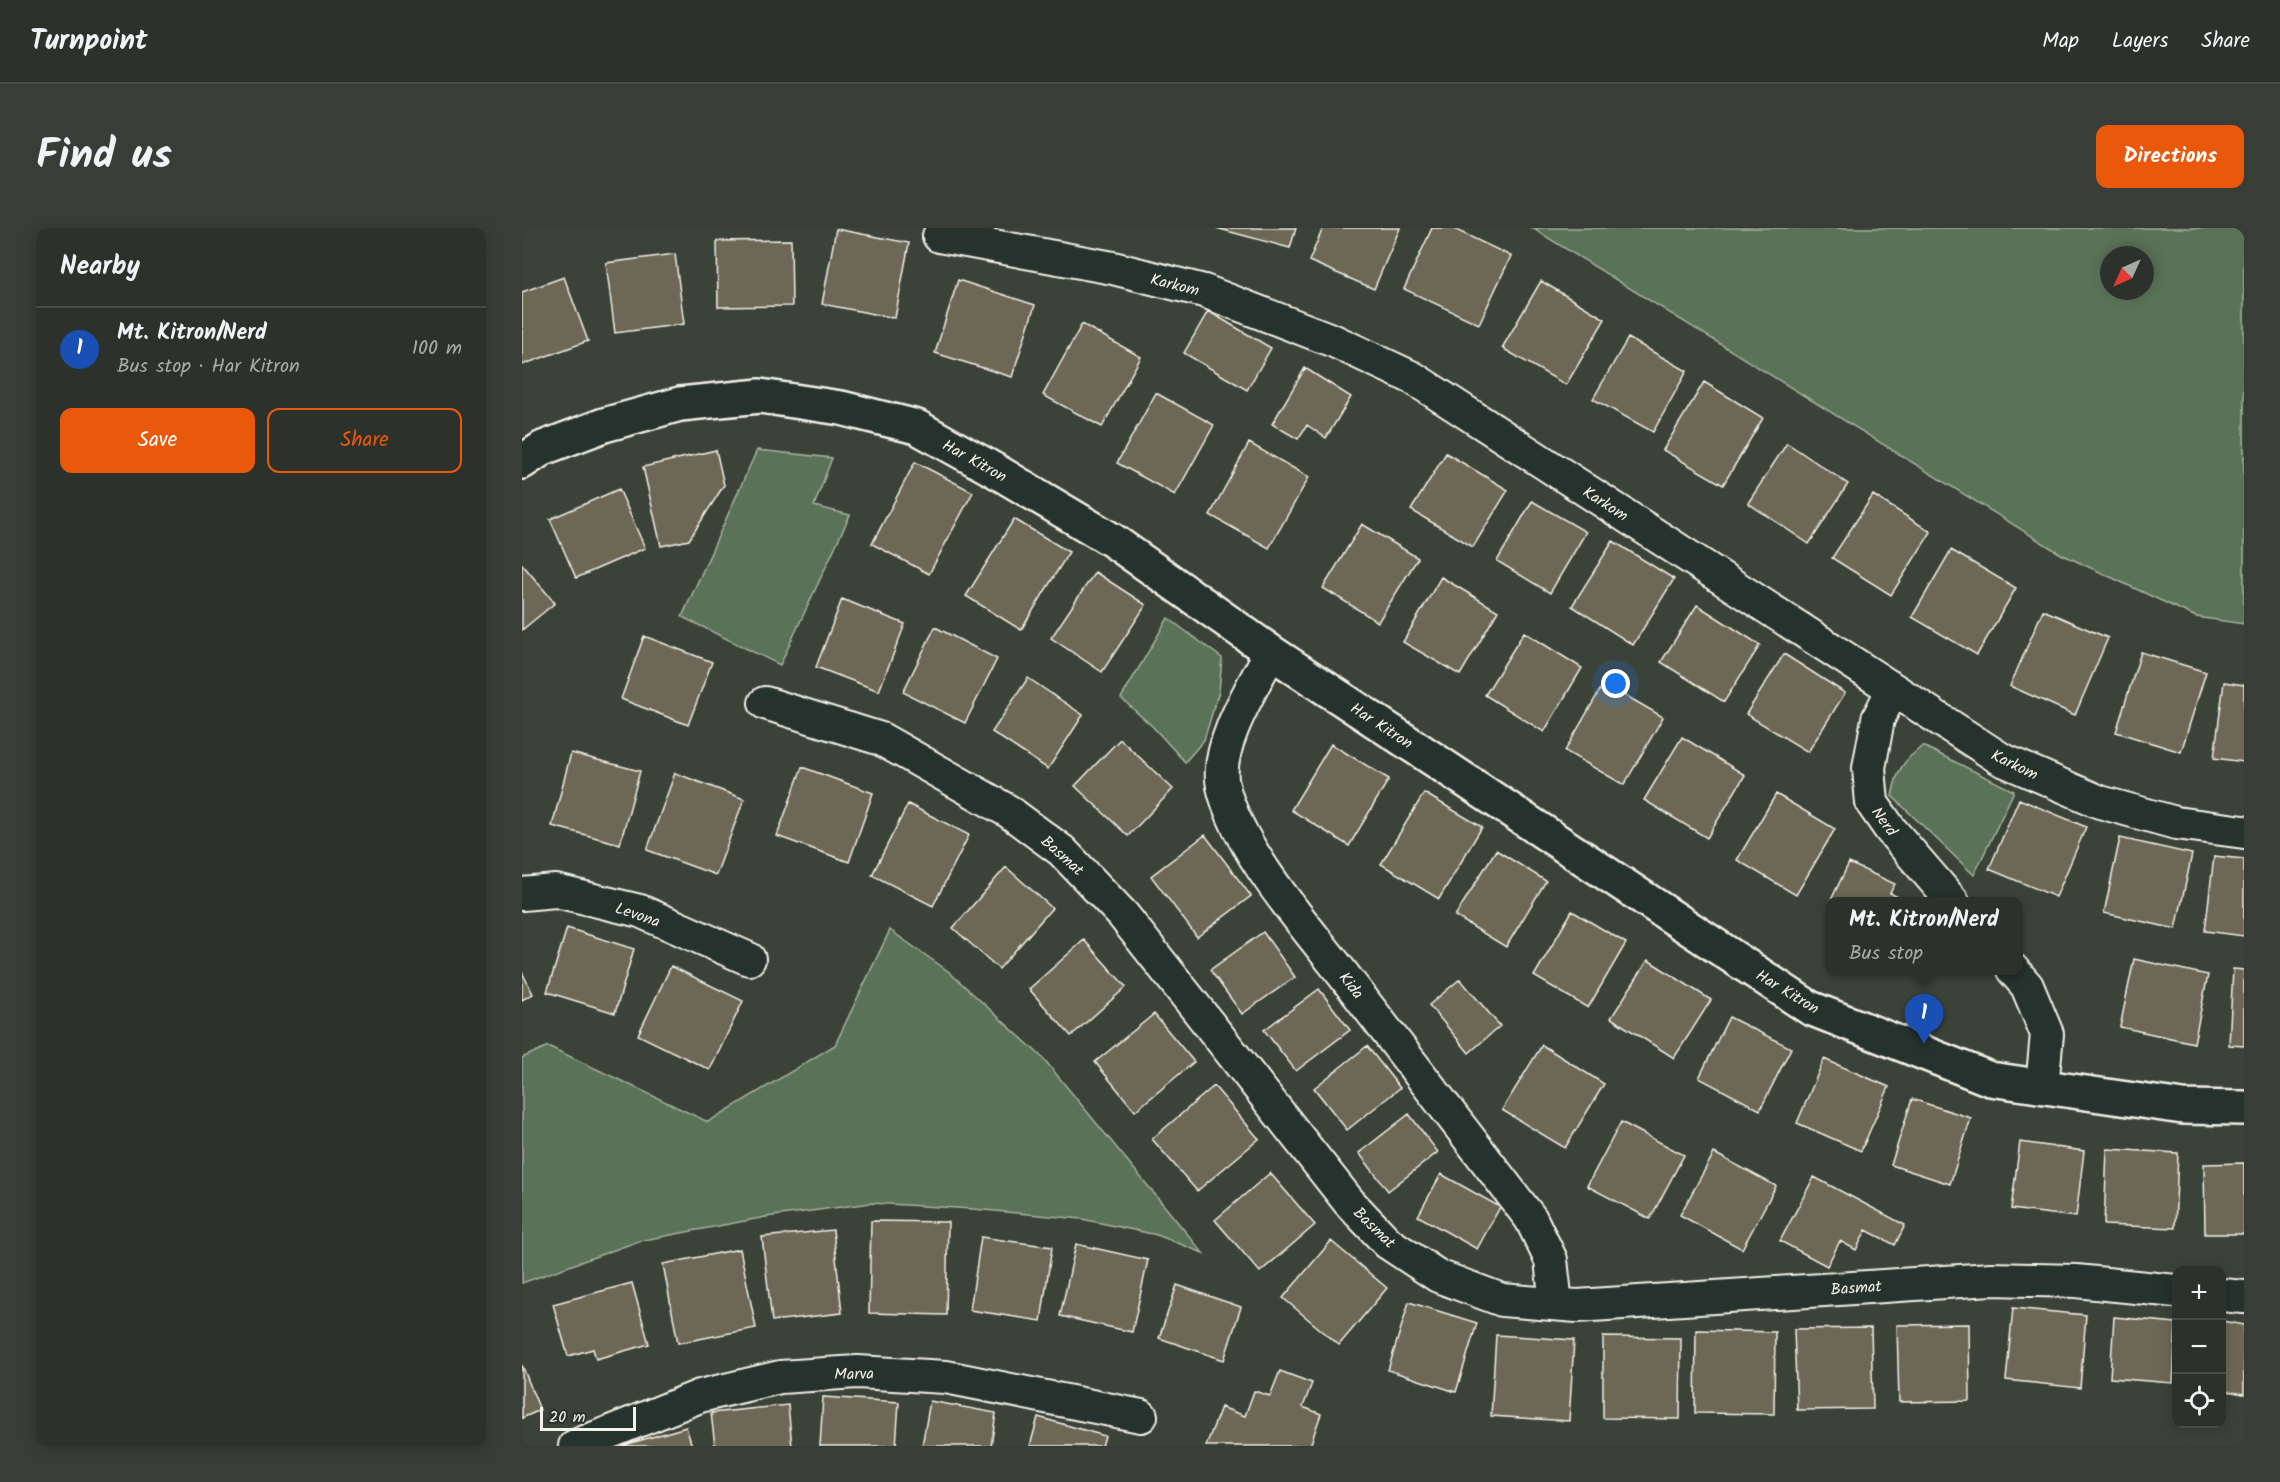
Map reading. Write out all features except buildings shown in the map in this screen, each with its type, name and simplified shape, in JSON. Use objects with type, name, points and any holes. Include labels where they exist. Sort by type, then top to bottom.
[{"type":"street","name":"Karkom","points":[[939,236],[1113,268],[1204,291],[1334,341],[1436,392],[2001,759],[2100,802],[2176,823],[2244,832]]},
{"type":"street","name":"Har Kitron","points":[[522,462],[543,448],[604,425],[680,404],[760,396],[841,408],[917,427],[1112,540],[1271,652],[1810,1008],[1990,1079],[2183,1107],[2244,1108]]},
{"type":"street","name":"Kida","points":[[1271,652],[1223,751],[1222,785],[1242,835],[1282,894],[1531,1219],[1551,1260],[1556,1304]]},
{"type":"street","name":"Nerd","points":[[1893,689],[1878,719],[1870,758],[1872,803],[1890,829],[1949,897]]},
{"type":"street","name":"Basmat","points":[[765,703],[881,739],[1008,811],[1062,851],[1123,915],[1349,1202],[1388,1243],[1438,1276],[1502,1300],[1577,1305],[1991,1279],[2076,1281],[2172,1291]]},
{"type":"street","name":"Levona","points":[[522,894],[556,891],[640,911],[749,959]]},
{"type":"street","points":[[2017,975],[2026,986],[2048,1034],[2042,1087]]},
{"type":"street","points":[[2226,1295],[2244,1297]]},
{"type":"street","name":"Marva","points":[[575,1446],[700,1396],[780,1377],[857,1372],[946,1377],[1141,1416]]},
{"type":"green space","points":[[1532,228],[2244,228],[2244,624],[2196,617],[2061,554]]},
{"type":"green space","points":[[757,450],[832,458],[814,506],[850,515],[780,665],[682,617]]},
{"type":"green space","points":[[1168,618],[1222,658],[1219,691],[1204,740],[1185,762],[1153,727],[1121,698]]},
{"type":"green space","points":[[1923,746],[2014,791],[1974,875],[1892,796],[1902,767]]},
{"type":"green space","points":[[890,930],[948,971],[1043,1058],[1203,1253],[1157,1235],[1082,1219],[871,1203],[766,1217],[639,1241],[522,1283],[522,1058],[548,1046],[708,1122],[835,1045]]},
{"type":"place","name":"Mt. Kitron/Nerd","points":[[1924,1044]]}]
